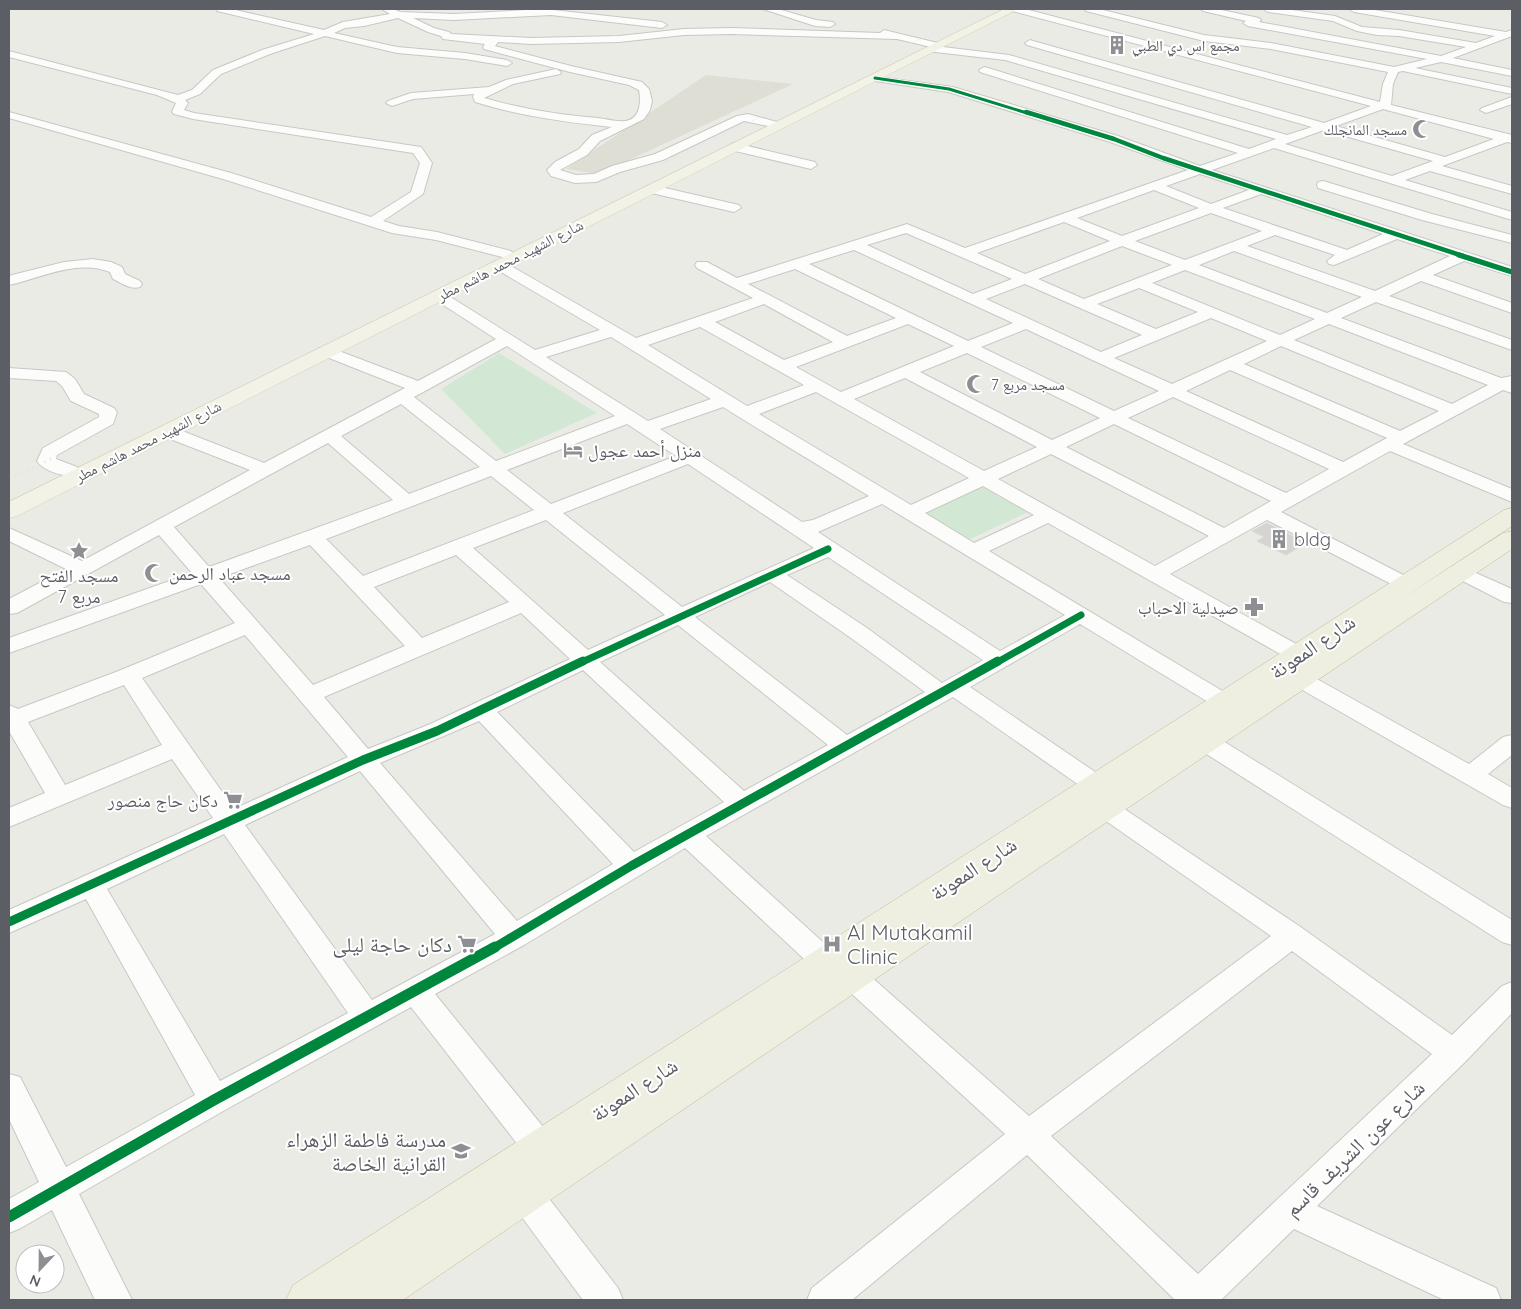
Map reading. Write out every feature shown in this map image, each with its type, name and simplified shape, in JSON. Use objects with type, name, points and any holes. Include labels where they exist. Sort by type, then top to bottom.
[{"type":"highway","name":"شارع المعونة","points":[[1101,797],[1206,742],[1406,584],[1512,515]]},
{"type":"highway","name":"شارع المعونة","points":[[366,1300],[525,1194],[839,970],[1101,797],[1226,703],[1300,667],[1460,572],[1512,538]]},
{"type":"highway","name":"شارع المعونة","points":[[308,1300],[541,1150],[839,970]]},
{"type":"main road","name":"شارع الشهيد محمد هاشم مطر","points":[[9,511],[325,351],[439,296],[502,259],[652,189],[875,78],[1004,9]]},
{"type":"main road","name":"شارع الشهيد محمد هاشم مطر","points":[[9,501],[773,124],[1014,9]]},
{"type":"street","points":[[220,9],[397,50],[465,56],[535,72],[579,71]]},
{"type":"street","points":[[386,9],[431,30],[446,34],[446,37],[493,42],[488,47],[642,86],[646,99],[644,111],[640,116],[629,124],[596,138],[586,150],[554,168],[554,172],[575,179],[596,178],[616,169],[659,157],[741,118],[748,117],[773,124]]},
{"type":"street","points":[[516,9],[718,32]]},
{"type":"street","points":[[531,10],[543,9]]},
{"type":"street","points":[[768,9],[793,14],[815,23],[850,26],[935,46],[1005,57],[1097,82],[1287,139]]},
{"type":"street","points":[[1014,9],[1071,22],[1510,139]]},
{"type":"street","points":[[1089,9],[1204,38],[1271,46],[1512,92]]},
{"type":"street","points":[[1109,13],[1126,9]]},
{"type":"street","points":[[1206,9],[1248,23],[1512,73]]},
{"type":"street","points":[[1268,9],[1289,10],[1335,19],[1369,30],[1476,46]]},
{"type":"street","points":[[1354,9],[1509,34]]},
{"type":"street","points":[[1248,23],[1289,10]]},
{"type":"street","points":[[178,99],[196,92],[217,72],[266,52],[325,33],[343,25],[364,23],[400,15],[454,17],[555,12]]},
{"type":"street","points":[[1071,22],[1030,43],[981,72],[1024,82],[1248,152]]},
{"type":"street","points":[[1172,49],[1226,31]]},
{"type":"street","points":[[469,39],[532,41],[605,39],[718,32],[898,36]]},
{"type":"street","points":[[1377,46],[1399,33]]},
{"type":"street","points":[[1385,105],[1388,84],[1399,70],[1441,59],[1509,34]]},
{"type":"street","points":[[1489,41],[1512,45]]},
{"type":"street","points":[[1030,43],[1446,161]]},
{"type":"street","points":[[1461,51],[1487,56]]},
{"type":"street","points":[[1157,60],[1186,53]]},
{"type":"street","points":[[9,54],[178,99],[182,103],[178,112],[193,116],[417,150],[426,163],[418,192],[414,197],[373,222]]},
{"type":"street","points":[[1294,61],[1316,54]]},
{"type":"street","points":[[1098,62],[1117,58]]},
{"type":"street","points":[[1259,72],[1277,66]]},
{"type":"street","points":[[556,72],[510,82],[480,95],[478,97],[479,100],[567,120],[629,124]]},
{"type":"street","points":[[1024,82],[1062,72]]},
{"type":"street","points":[[1097,82],[1134,72]]},
{"type":"street","points":[[875,78],[949,89],[1114,139],[1200,170],[1512,272]]},
{"type":"street","points":[[1172,83],[1189,78]]},
{"type":"street","points":[[933,98],[963,82]]},
{"type":"street","points":[[1274,91],[1301,83]]},
{"type":"street","points":[[392,103],[411,96],[491,90]]},
{"type":"street","points":[[1006,107],[1058,93]]},
{"type":"street","points":[[1098,105],[1137,94]]},
{"type":"street","points":[[1486,110],[1512,100]]},
{"type":"street","points":[[1135,117],[1174,105]]},
{"type":"street","points":[[966,252],[1385,105]]},
{"type":"street","points":[[1340,110],[1360,115]]},
{"type":"street","points":[[9,115],[227,176],[396,230],[429,234],[502,259],[746,413],[1226,703]]},
{"type":"street","points":[[1393,180],[1510,139]]},
{"type":"street","points":[[1273,144],[1512,216]]},
{"type":"street","points":[[735,147],[811,165]]},
{"type":"street","points":[[1430,167],[1508,186]]},
{"type":"street","points":[[1286,198],[1362,171]]},
{"type":"street","points":[[1155,186],[1212,209],[1347,255]]},
{"type":"street","points":[[1314,188],[1512,239]]},
{"type":"street","points":[[652,189],[734,208]]},
{"type":"street","points":[[973,299],[1122,241],[1261,190]]},
{"type":"street","points":[[1064,217],[1122,241],[1509,383]]},
{"type":"street","points":[[735,283],[907,228],[1156,335]]},
{"type":"street","points":[[1084,304],[1276,230]]},
{"type":"street","points":[[1307,272],[1396,234]]},
{"type":"street","points":[[855,245],[1343,469]]},
{"type":"street","points":[[1233,246],[1512,345]]},
{"type":"street","points":[[911,512],[1463,256]]},
{"type":"street","points":[[9,281],[80,263],[94,262],[108,264],[117,270],[118,276],[135,284]]},
{"type":"street","points":[[797,264],[1286,501]]},
{"type":"street","points":[[702,265],[846,342]]},
{"type":"street","points":[[1421,276],[1512,308]]},
{"type":"street","points":[[1139,283],[1452,410]]},
{"type":"street","points":[[439,296],[646,428],[999,660]]},
{"type":"street","points":[[635,344],[765,299]]},
{"type":"street","points":[[1100,358],[1212,312]]},
{"type":"street","points":[[783,366],[910,318]]},
{"type":"street","points":[[702,321],[1156,574],[1300,667],[1512,799]]},
{"type":"street","points":[[840,398],[1025,324]]},
{"type":"street","points":[[534,356],[613,330]]},
{"type":"street","points":[[9,608],[508,339]]},
{"type":"street","points":[[325,351],[410,391],[496,468],[846,747]]},
{"type":"street","points":[[1230,364],[1512,496]]},
{"type":"street","points":[[907,372],[1224,536]]},
{"type":"street","points":[[9,373],[60,376],[69,383],[77,397],[108,412],[107,420],[54,449],[46,456],[46,461],[70,471]]},
{"type":"street","points":[[1156,574],[1452,410],[1509,383]]},
{"type":"street","points":[[746,413],[817,386]]},
{"type":"street","points":[[646,428],[725,400]]},
{"type":"street","points":[[9,646],[313,537],[628,417]]},
{"type":"street","points":[[166,431],[266,470]]},
{"type":"street","points":[[329,435],[407,502]]},
{"type":"street","points":[[360,584],[690,457]]},
{"type":"street","points":[[798,528],[817,526],[885,496]]},
{"type":"street","points":[[1266,512],[1406,584]]},
{"type":"street","points":[[975,550],[1049,515]]},
{"type":"street","points":[[162,526],[309,695],[514,937]]},
{"type":"street","points":[[9,534],[83,568]]},
{"type":"street","points":[[313,537],[360,584],[419,648]]},
{"type":"street","points":[[459,547],[524,604],[742,804]]},
{"type":"street","points":[[9,922],[363,760],[394,749],[482,710],[584,660],[828,549]]},
{"type":"street","points":[[1460,572],[1512,597]]},
{"type":"street","points":[[772,574],[947,690],[1101,797],[1454,1053]]},
{"type":"street","points":[[309,695],[524,604]]},
{"type":"street","points":[[9,1217],[214,1100],[514,937],[631,866],[1081,615]]},
{"type":"street","points":[[59,796],[11,716],[129,675],[247,626]]},
{"type":"street","points":[[129,675],[228,821],[368,1017]]},
{"type":"street","points":[[482,710],[631,866]]},
{"type":"street","points":[[1206,742],[1512,934]]},
{"type":"street","points":[[1471,775],[1512,743]]},
{"type":"street","points":[[9,818],[177,748]]},
{"type":"street","points":[[688,835],[1028,1135],[1197,1299]]},
{"type":"street","points":[[91,884],[214,1100]]},
{"type":"street","points":[[825,1300],[1028,1135],[1292,936]]},
{"type":"street","points":[[415,991],[541,1150]]},
{"type":"street","name":"شارع عون الشريف قاسم","points":[[1197,1299],[1454,1053],[1507,1006]]},
{"type":"street","points":[[9,1087],[114,1300]]},
{"type":"street","points":[[525,1194],[604,1300]]},
{"type":"street","points":[[1289,1210],[1483,1300]]},
{"type":"shaded area","points":[[706,75],[793,84],[599,174],[566,169]]},
{"type":"green space","points":[[499,353],[597,413],[505,454],[441,389]]},
{"type":"green space","points":[[981,485],[1028,512],[966,541],[920,513]]},
{"type":"building","name":"bldg","points":[[1267,523],[1306,543],[1286,555],[1257,541],[1264,537],[1252,531]]},
{"type":"railway","points":[[471,256],[984,9]]},
{"type":"railway","points":[[98,436],[474,255]]},
{"type":"railway","points":[[9,479],[101,435]]},
{"type":"cycle path","points":[[875,78],[949,89],[1114,139],[1163,158],[1512,272]]},
{"type":"cycle path","points":[[9,922],[363,760],[461,720],[658,626],[828,549]]},
{"type":"cycle path","points":[[9,1217],[214,1100],[514,937],[631,866],[1081,615]]},
{"type":"place","name":"مجمع اس دي الطبي","points":[[1117,45]]},
{"type":"place","name":"مسجد المانجلك","points":[[1422,129]]},
{"type":"place","name":"مسجد مربع 7","points":[[976,384]]},
{"type":"place","name":"منزل أحمد عجول","points":[[573,450]]},
{"type":"place","name":"bldg","points":[[1279,539]]},
{"type":"place","name":"مسجد الفتح مربع 7","points":[[79,551]]},
{"type":"place","name":"مسجد عباد الرحمن","points":[[154,573]]},
{"type":"place","name":"صيدلية الاحباب","points":[[1254,607]]},
{"type":"place","name":"دكان حاج منصور","points":[[233,800]]},
{"type":"place","name":"دكان حاجة ليلى","points":[[467,944]]},
{"type":"place","name":"Al Mutakamil Clinic","points":[[832,944]]},
{"type":"place","name":"مدرسة فاطمة الزهراء القرانية الخاصة","points":[[461,1151]]}]
